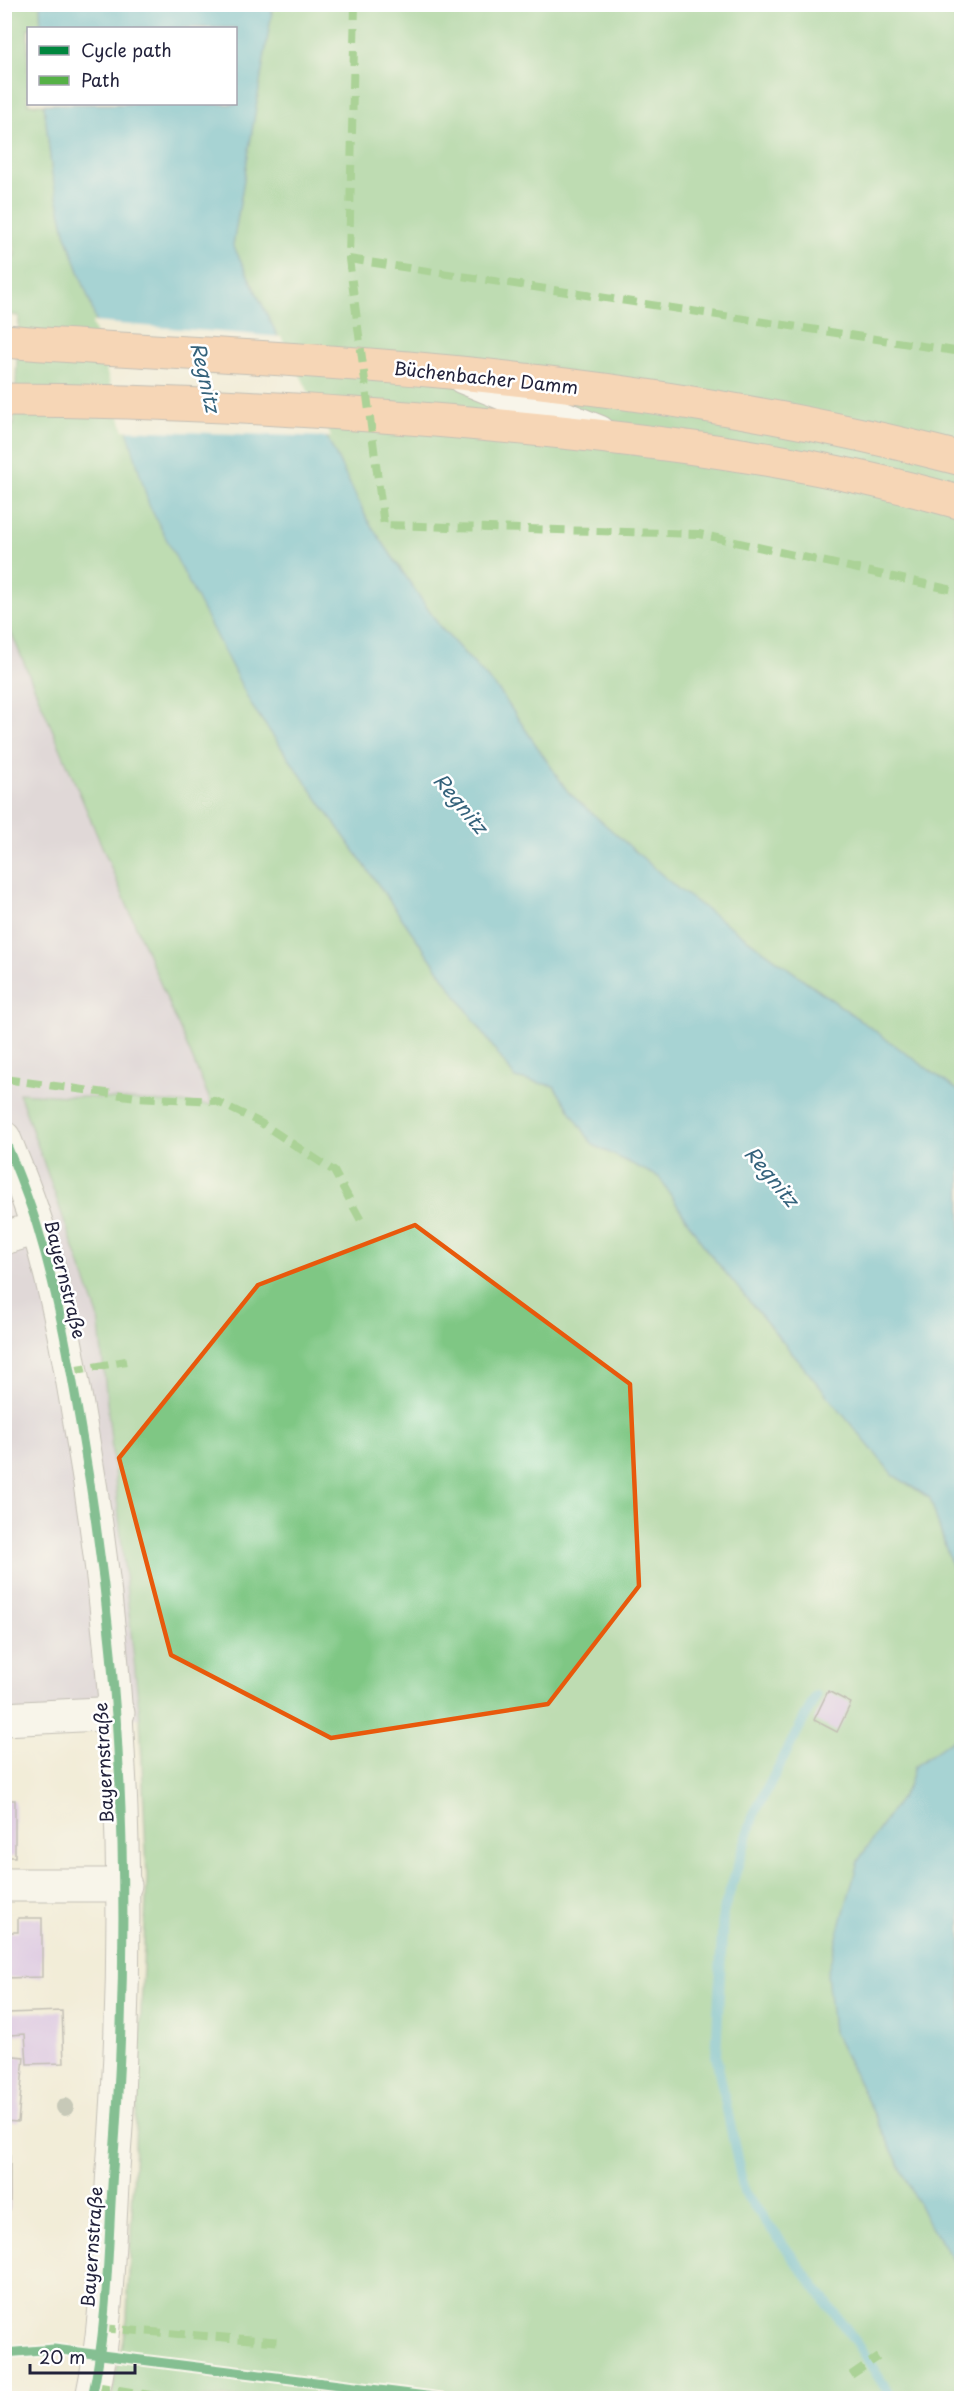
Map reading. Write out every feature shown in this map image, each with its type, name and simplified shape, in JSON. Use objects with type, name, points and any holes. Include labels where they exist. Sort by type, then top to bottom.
[{"type":"main road","name":"Büchenbacher Damm","points":[[11,342],[449,372],[622,391],[749,411],[962,459]]},
{"type":"main road","points":[[9,400],[260,407],[612,437],[762,458],[962,503]]},
{"type":"street","points":[[449,372],[612,437]]},
{"type":"street","name":"Bayernstraße","points":[[4,1138],[38,1228],[71,1371],[90,1479],[111,1633],[118,1713],[125,1885],[118,2114],[100,2344],[92,2398]]},
{"type":"street","points":[[4,1238],[38,1228]]},
{"type":"street","points":[[4,1719],[118,1713]]},
{"type":"street","points":[[4,1885],[125,1885]]},
{"type":"highlighted area","points":[[415,1225],[630,1384],[639,1586],[548,1704],[331,1738],[171,1655],[119,1458],[258,1285]]},
{"type":"shaded area","points":[[10,630],[213,1106],[20,1094],[98,1316],[140,1718],[5,1729],[4,632]]},
{"type":"green space","points":[[5,5],[40,5],[41,27],[27,27],[27,105],[44,105],[52,174],[65,232],[91,305],[252,706],[515,1078],[554,1086],[593,1145],[659,1177],[706,1249],[893,1475],[930,1498],[961,1596],[961,1734],[914,1767],[908,1787],[858,1861],[833,2031],[926,2219],[961,2272],[961,2398],[111,2398],[127,2319],[147,1877],[140,1718],[98,1316],[19,1093],[212,1105],[10,630],[5,632],[4,425],[14,425],[19,316],[4,314],[5,257],[15,256],[4,166]]},
{"type":"green space","points":[[273,5],[961,5],[961,1093],[678,889],[568,792],[500,692],[440,627],[368,521],[233,245]]},
{"type":"water","name":"Regnitz","points":[[40,5],[273,5],[233,245],[368,521],[440,627],[500,692],[568,792],[678,889],[961,1093],[961,1596],[930,1498],[893,1475],[706,1249],[659,1177],[593,1145],[554,1086],[515,1078],[252,706],[149,505],[91,305],[65,232],[52,174],[44,105],[237,105],[237,27],[41,27]]},
{"type":"water","points":[[961,1734],[961,2272],[926,2219],[833,2031],[827,1974],[858,1861],[908,1787],[914,1767]]},
{"type":"pier","points":[[92,322],[281,337],[331,437],[124,430]]},
{"type":"building","points":[[828,1691],[851,1703],[837,1732],[814,1720]]},
{"type":"building","points":[[4,1800],[15,1800],[15,1857],[4,1857]]},
{"type":"building","points":[[18,1918],[42,1918],[42,1977],[4,1978],[4,1932],[18,1932]]},
{"type":"building","points":[[62,2011],[64,2063],[27,2064],[25,2034],[9,2035],[8,2013]]},
{"type":"building","points":[[4,2055],[24,2057],[18,2122],[4,2121]]},
{"type":"building","points":[[4,2155],[10,2155],[10,2210],[4,2210]]},
{"type":"building","points":[[4,2270],[10,2321],[4,2322]]},
{"type":"waterway","points":[[816,1696],[754,1814],[723,1913],[716,2056],[744,2192],[856,2342],[892,2398]]},
{"type":"marked path","points":[[355,4],[349,259],[384,525],[699,534],[962,592]]},
{"type":"marked path","points":[[349,259],[962,352]]},
{"type":"marked path","points":[[4,1079],[136,1097],[216,1101],[261,1123],[334,1171],[364,1226]]},
{"type":"marked path","points":[[71,1371],[126,1361]]},
{"type":"marked path","points":[[101,2328],[284,2342]]},
{"type":"marked path","points":[[851,2375],[878,2357]]},
{"type":"marked path","points":[[95,2386],[169,2398]]},
{"type":"cycle path","points":[[4,1138],[38,1229],[64,1334],[97,1532],[116,1713],[123,1895],[119,2078],[107,2284],[92,2398]]},
{"type":"cycle path","points":[[4,2353],[54,2349],[442,2398]]}]
